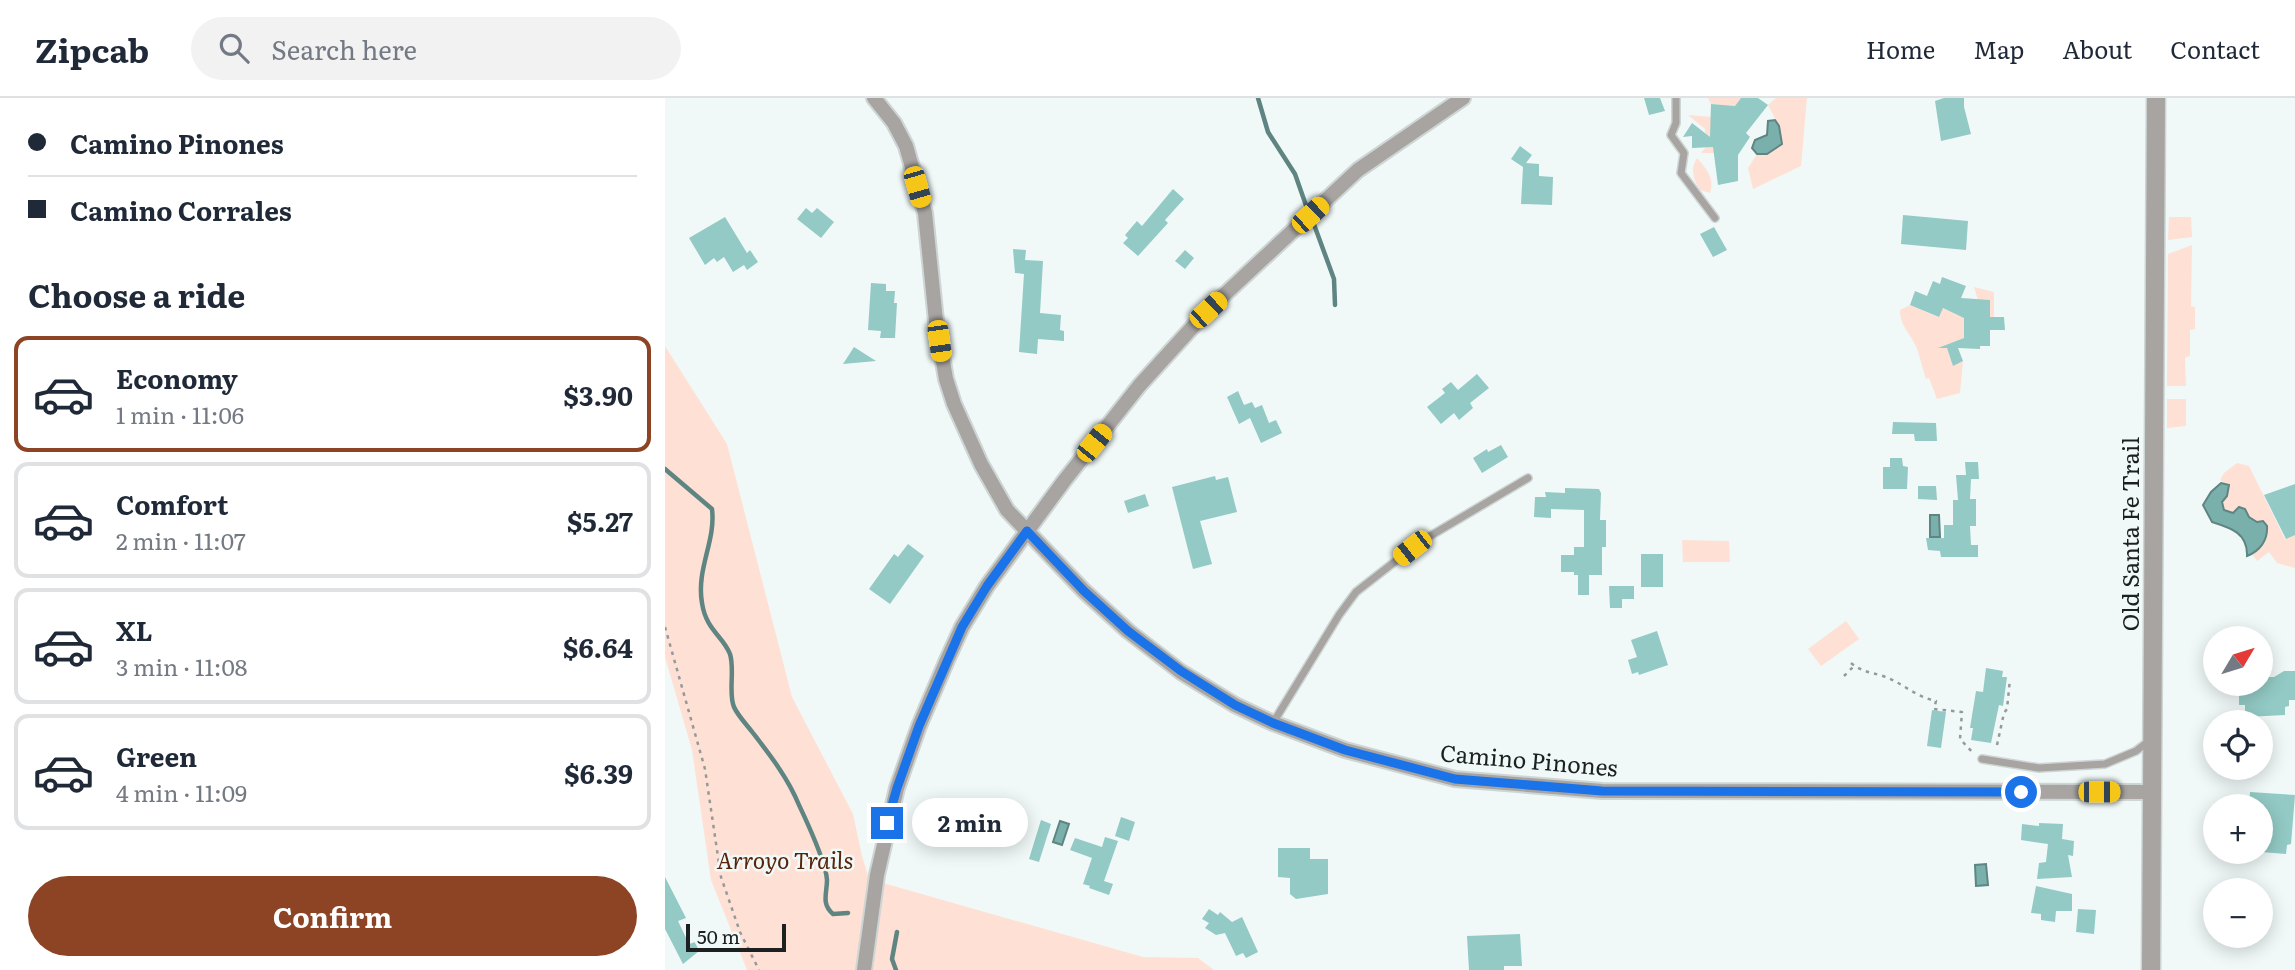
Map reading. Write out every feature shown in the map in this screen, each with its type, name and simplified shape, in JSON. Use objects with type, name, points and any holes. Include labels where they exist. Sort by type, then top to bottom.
[{"type":"street","name":"Camino Pinones","points":[[874,98],[894,123],[906,146],[925,213],[941,360],[954,404],[981,464],[1007,510],[1084,591],[1128,631],[1181,671],[1235,705],[1273,723],[1345,750],[1455,779],[1602,791],[2151,792]]},
{"type":"street","points":[[864,970],[877,875],[897,788],[919,726],[962,627],[987,586],[1139,386],[1208,310],[1358,170],[1463,98]]},
{"type":"street","name":"Old Santa Fe Trail","points":[[2151,970],[2156,98]]},
{"type":"lane","points":[[1675,98],[1676,123],[1671,135],[1684,153],[1681,173],[1715,218]]},
{"type":"lane","points":[[1273,723],[1356,592],[1420,542],[1528,478]]},
{"type":"lane","points":[[1982,759],[2039,768],[2105,764],[2136,751],[2153,739]]},
{"type":"path","points":[[665,627],[705,769],[721,877],[740,932],[759,970]]},
{"type":"path","points":[[1843,676],[1853,665],[1869,675],[1885,677],[1903,688],[1936,701],[1934,709],[1962,712],[1961,739],[1975,754]]},
{"type":"path","points":[[1997,745],[2002,712],[2007,709],[2010,679]]},
{"type":"green space","points":[[1708,98],[1741,98],[1735,106],[1711,104]]},
{"type":"green space","points":[[1776,98],[1807,98],[1801,166],[1753,189],[1748,168],[1757,154],[1767,154],[1779,126],[1768,105]]},
{"type":"green space","points":[[1688,115],[1725,118],[1720,153],[1701,153],[1706,147],[1705,129]]},
{"type":"green space","points":[[1697,158],[1710,178],[1710,193],[1700,190],[1693,174]]},
{"type":"green space","points":[[2169,217],[2191,217],[2192,237],[2168,240]]},
{"type":"green space","points":[[2192,245],[2191,306],[2195,307],[2195,329],[2190,330],[2190,356],[2185,358],[2186,386],[2167,386],[2168,254]]},
{"type":"green space","points":[[1974,287],[1994,292],[1994,317],[1990,317],[1978,300]]},
{"type":"green space","points":[[1910,305],[1938,317],[1943,308],[1960,316],[1964,308],[1964,338],[1946,345],[1953,365],[1963,361],[1960,393],[1937,399],[1929,378],[1926,379],[1916,346],[1902,321],[1900,310]]},
{"type":"green space","name":"Arroyo Trails","points":[[665,346],[727,444],[792,697],[853,814],[869,879],[1143,957],[1198,958],[1214,970],[747,970],[711,880],[692,750],[665,657]]},
{"type":"green space","points":[[2167,399],[2186,399],[2186,426],[2167,428]]},
{"type":"green space","points":[[2237,463],[2249,466],[2285,539],[2295,535],[2295,568],[2277,563],[2269,552],[2257,561],[2252,554],[2260,548],[2257,522],[2224,510],[2222,502],[2229,486],[2220,480],[2224,473]]},
{"type":"green space","points":[[1682,540],[1729,541],[1730,562],[1683,562]]},
{"type":"green space","points":[[1846,621],[1859,639],[1821,666],[1808,649]]},
{"type":"water","points":[[1775,120],[1779,126],[1782,144],[1767,154],[1757,154],[1752,148],[1755,140],[1767,135],[1768,121]]},
{"type":"water","points":[[2221,483],[2229,485],[2227,496],[2222,502],[2224,510],[2233,513],[2239,507],[2245,509],[2249,517],[2257,522],[2263,521],[2267,526],[2262,544],[2247,556],[2247,548],[2241,537],[2232,529],[2212,522],[2203,505]]},
{"type":"water","points":[[1930,515],[1939,515],[1940,537],[1930,537]]},
{"type":"water","points":[[1060,821],[1069,824],[1062,845],[1053,842]]},
{"type":"water","points":[[1986,864],[1988,885],[1976,886],[1975,865]]},
{"type":"building","points":[[1644,98],[1660,98],[1665,111],[1649,115]]},
{"type":"building","points":[[1741,98],[1758,98],[1768,105],[1746,133],[1750,137],[1738,155],[1738,181],[1718,185],[1713,147],[1692,148],[1692,136],[1683,137],[1692,123],[1710,137],[1711,104],[1735,106]]},
{"type":"building","points":[[1964,98],[1971,134],[1941,141],[1935,101]]},
{"type":"building","points":[[1520,146],[1532,155],[1526,163],[1539,164],[1539,176],[1553,177],[1552,205],[1521,204],[1523,167],[1511,159]]},
{"type":"building","points":[[1173,189],[1184,199],[1165,220],[1168,223],[1138,256],[1123,243],[1128,238],[1125,235],[1137,221],[1142,226]]},
{"type":"building","points":[[806,208],[812,213],[817,208],[834,222],[821,238],[797,219]]},
{"type":"building","points":[[1903,215],[1968,221],[1966,250],[1901,244]]},
{"type":"building","points":[[725,217],[747,253],[750,250],[758,262],[747,270],[744,265],[733,272],[724,257],[717,262],[714,258],[705,265],[689,238]]},
{"type":"building","points":[[1714,227],[1727,250],[1713,257],[1700,234]]},
{"type":"building","points":[[1013,249],[1026,250],[1025,260],[1043,261],[1040,313],[1061,315],[1060,330],[1064,331],[1064,341],[1038,339],[1037,354],[1019,352],[1024,274],[1015,273]]},
{"type":"building","points":[[1185,250],[1194,258],[1185,269],[1175,261]]},
{"type":"building","points":[[1942,277],[1966,286],[1961,298],[1990,300],[1990,317],[2004,317],[2005,330],[1990,330],[1990,346],[1980,346],[1980,349],[1958,348],[1963,361],[1953,366],[1947,348],[1938,348],[1964,338],[1964,318],[1943,308],[1939,317],[1910,305],[1915,291],[1927,296],[1933,281],[1940,284]]},
{"type":"building","points":[[871,283],[886,284],[886,291],[895,291],[895,338],[880,338],[881,331],[868,330]]},
{"type":"building","points":[[854,347],[876,361],[843,364]]},
{"type":"building","points":[[1477,374],[1489,388],[1470,403],[1473,408],[1459,420],[1454,413],[1441,424],[1427,407],[1445,393],[1442,389],[1451,382],[1458,390]]},
{"type":"building","points":[[1238,391],[1244,405],[1252,402],[1255,408],[1262,405],[1269,423],[1276,420],[1282,433],[1261,443],[1250,418],[1239,424],[1227,397]]},
{"type":"building","points":[[1893,422],[1936,423],[1937,441],[1915,441],[1914,434],[1892,434]]},
{"type":"building","points":[[1501,445],[1508,457],[1482,473],[1473,458],[1487,449],[1488,452]]},
{"type":"building","points":[[1890,458],[1902,458],[1903,466],[1908,467],[1907,489],[1883,489],[1883,467],[1890,467]]},
{"type":"building","points":[[1965,462],[1978,462],[1979,479],[1971,479],[1970,499],[1976,499],[1976,526],[1970,526],[1971,545],[1978,545],[1978,557],[1941,557],[1940,551],[1928,550],[1926,538],[1944,538],[1944,525],[1953,525],[1953,500],[1958,500],[1956,475],[1966,475]]},
{"type":"building","points":[[1215,476],[1216,480],[1228,477],[1237,512],[1200,521],[1212,564],[1193,569],[1172,487]]},
{"type":"building","points":[[2295,484],[2295,535],[2286,539],[2264,495]]},
{"type":"building","points":[[1918,486],[1936,486],[1937,500],[1918,499]]},
{"type":"building","points":[[1565,488],[1599,489],[1601,493],[1600,520],[1606,520],[1606,547],[1602,547],[1602,575],[1589,575],[1589,595],[1578,595],[1578,575],[1574,575],[1574,572],[1561,572],[1561,555],[1574,555],[1574,547],[1584,547],[1584,510],[1551,509],[1551,518],[1534,517],[1535,497],[1546,497],[1545,492],[1565,493]]},
{"type":"building","points":[[1145,494],[1149,506],[1128,513],[1124,501]]},
{"type":"building","points":[[908,544],[924,556],[890,604],[869,589],[894,554],[898,557]]},
{"type":"building","points":[[1641,554],[1663,554],[1663,587],[1641,587]]},
{"type":"building","points":[[1609,586],[1634,586],[1634,599],[1622,599],[1622,608],[1610,608]]},
{"type":"building","points":[[1657,631],[1668,665],[1639,675],[1638,672],[1632,674],[1628,660],[1637,657],[1631,640]]},
{"type":"building","points":[[1986,668],[2003,671],[2002,677],[2007,677],[2003,706],[1999,705],[1991,743],[1971,740],[1973,728],[1970,728],[1976,691],[1983,692]]},
{"type":"building","points":[[2284,671],[2295,671],[2295,700],[2289,700],[2285,715],[2273,716],[2273,710],[2245,710],[2245,705],[2239,705],[2239,696],[2273,696],[2274,677]]},
{"type":"building","points":[[1932,710],[1946,712],[1941,748],[1927,746]]},
{"type":"building","points":[[2250,792],[2295,795],[2291,844],[2287,845],[2286,854],[2273,853],[2273,794]]},
{"type":"building","points":[[1121,817],[1135,822],[1129,841],[1115,836]]},
{"type":"building","points":[[1041,820],[1051,824],[1039,862],[1029,859]]},
{"type":"building","points":[[2039,823],[2063,824],[2062,839],[2074,841],[2073,856],[2068,855],[2072,877],[2037,879],[2039,863],[2046,862],[2048,844],[2021,840],[2022,824],[2039,826]]},
{"type":"building","points":[[1105,837],[1118,841],[1104,881],[1113,884],[1109,895],[1083,884],[1092,858],[1070,850],[1075,838],[1102,847]]},
{"type":"building","points":[[1278,848],[1310,848],[1310,859],[1328,859],[1328,894],[1296,899],[1290,894],[1290,878],[1278,877]]},
{"type":"building","points":[[665,877],[686,918],[678,921],[689,944],[695,942],[699,951],[683,964],[665,929]]},
{"type":"building","points":[[2036,886],[2072,894],[2072,911],[2056,911],[2055,922],[2041,920],[2041,914],[2031,913]]},
{"type":"building","points":[[1209,909],[1218,915],[1220,912],[1232,922],[1242,917],[1258,952],[1246,958],[1243,953],[1236,956],[1225,933],[1216,935],[1205,928],[1209,923],[1202,919]]},
{"type":"building","points":[[2078,909],[2096,910],[2094,934],[2076,932]]},
{"type":"building","points":[[1520,934],[1522,966],[1504,966],[1504,970],[1469,970],[1467,936]]},
{"type":"waterway","points":[[1258,98],[1268,132],[1295,174],[1308,211]]},
{"type":"waterway","points":[[1312,219],[1334,279],[1335,305]]},
{"type":"waterway","points":[[665,469],[712,509],[711,532],[702,578],[702,603],[707,620],[730,654],[734,707],[795,795],[823,863],[827,880],[825,898],[829,910],[833,914],[848,913]]},
{"type":"waterway","points":[[896,970],[892,959],[897,932]]},
{"type":"route","points":[[887,823],[919,726],[962,627],[987,586],[1027,531],[1084,591],[1128,631],[1181,671],[1235,705],[1273,723],[1345,750],[1455,779],[1602,791],[2021,792]]}]
